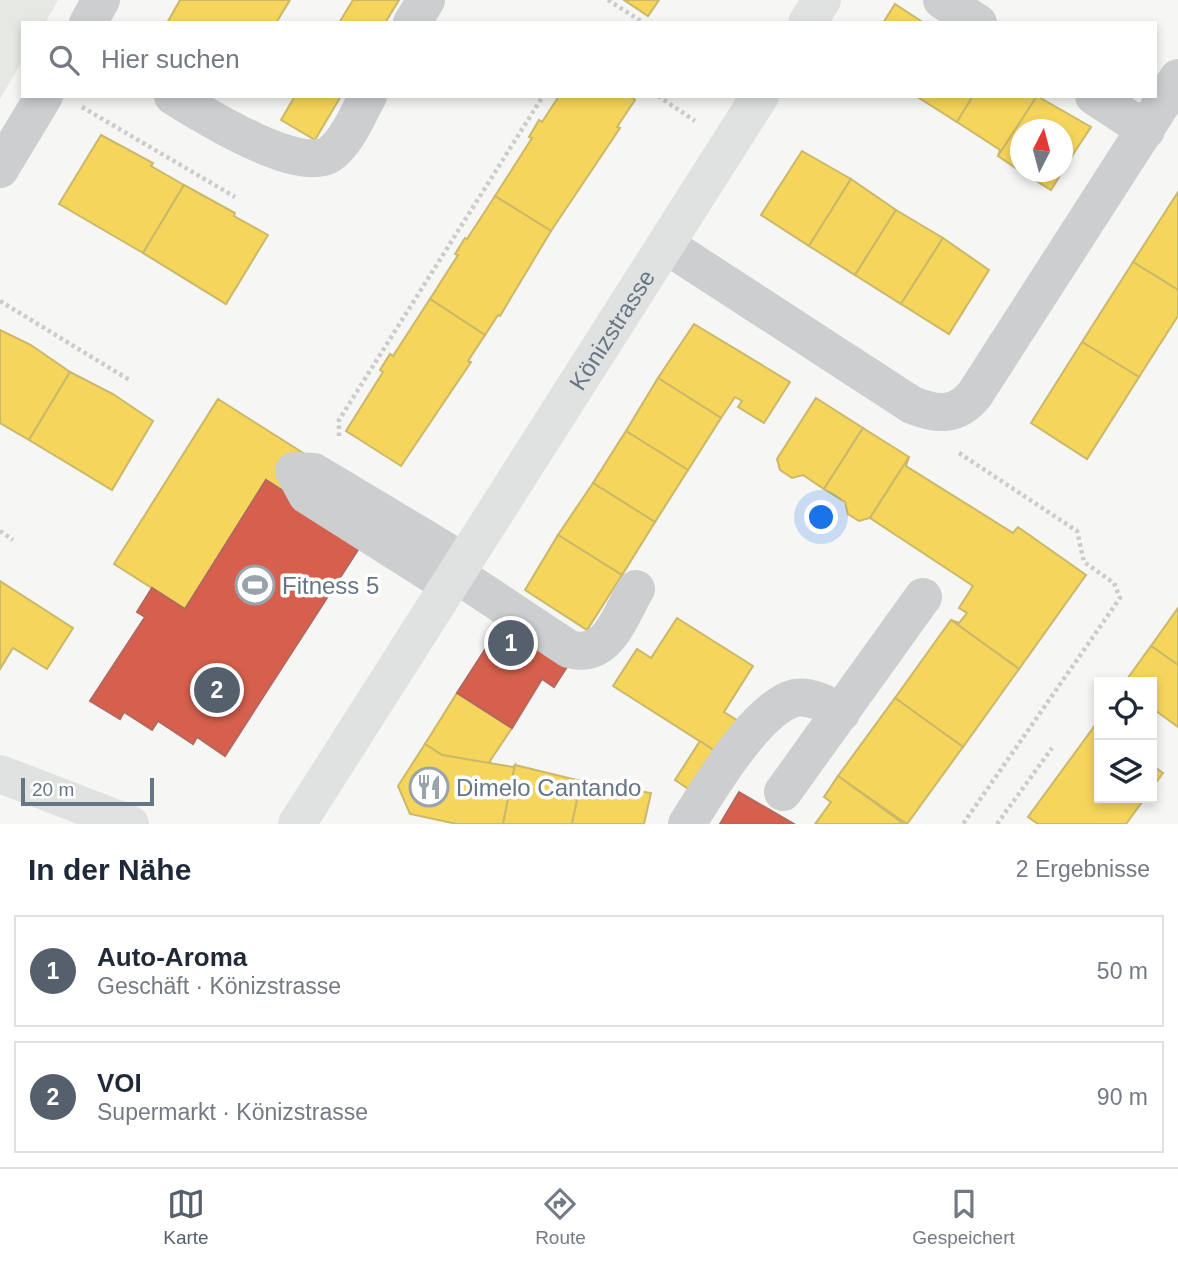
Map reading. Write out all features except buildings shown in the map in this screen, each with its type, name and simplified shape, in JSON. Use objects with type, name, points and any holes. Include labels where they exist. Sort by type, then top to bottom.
[{"type":"main road","points":[[808,21],[822,0]]},
{"type":"main road","name":"Könizstrasse","points":[[297,824],[759,98]]},
{"type":"main road","points":[[0,774],[130,824]]},
{"type":"street","points":[[89,21],[102,0]]},
{"type":"street","points":[[413,21],[426,0]]},
{"type":"street","points":[[942,0],[975,21]]},
{"type":"street","points":[[666,245],[912,405],[933,412],[952,412],[961,408],[975,394],[1178,78]]},
{"type":"street","points":[[0,169],[43,98]]},
{"type":"street","points":[[177,98],[249,138],[293,156],[315,159],[327,156],[336,149],[367,98]]},
{"type":"street","points":[[1097,98],[1146,130]]},
{"type":"street","points":[[456,574],[569,649],[579,652],[590,652],[603,645],[636,589]]},
{"type":"street","points":[[783,792],[923,597]]},
{"type":"street","points":[[687,824],[730,756],[781,705],[796,698],[809,699],[841,713]]},
{"type":"path","points":[[608,0],[641,21]]},
{"type":"path","points":[[340,439],[339,420],[542,98]]},
{"type":"path","points":[[661,98],[700,123]]},
{"type":"path","points":[[80,106],[235,197]]},
{"type":"path","points":[[0,301],[131,381]]},
{"type":"path","points":[[952,446],[1077,531],[1084,562],[1114,583],[1120,598],[963,824]]},
{"type":"path","points":[[0,531],[13,540]]},
{"type":"path","points":[[997,824],[1052,748]]},
{"type":"shaded area","points":[[0,0],[58,0],[46,21],[21,21],[21,63],[0,99]]},
{"type":"place","name":"Fitness 5","points":[[255,585]]},
{"type":"place","name":"Auto-Aroma","points":[[511,643]]},
{"type":"place","name":"VOI","points":[[217,690]]},
{"type":"place","name":"Dimelo Cantando","points":[[429,787]]}]
